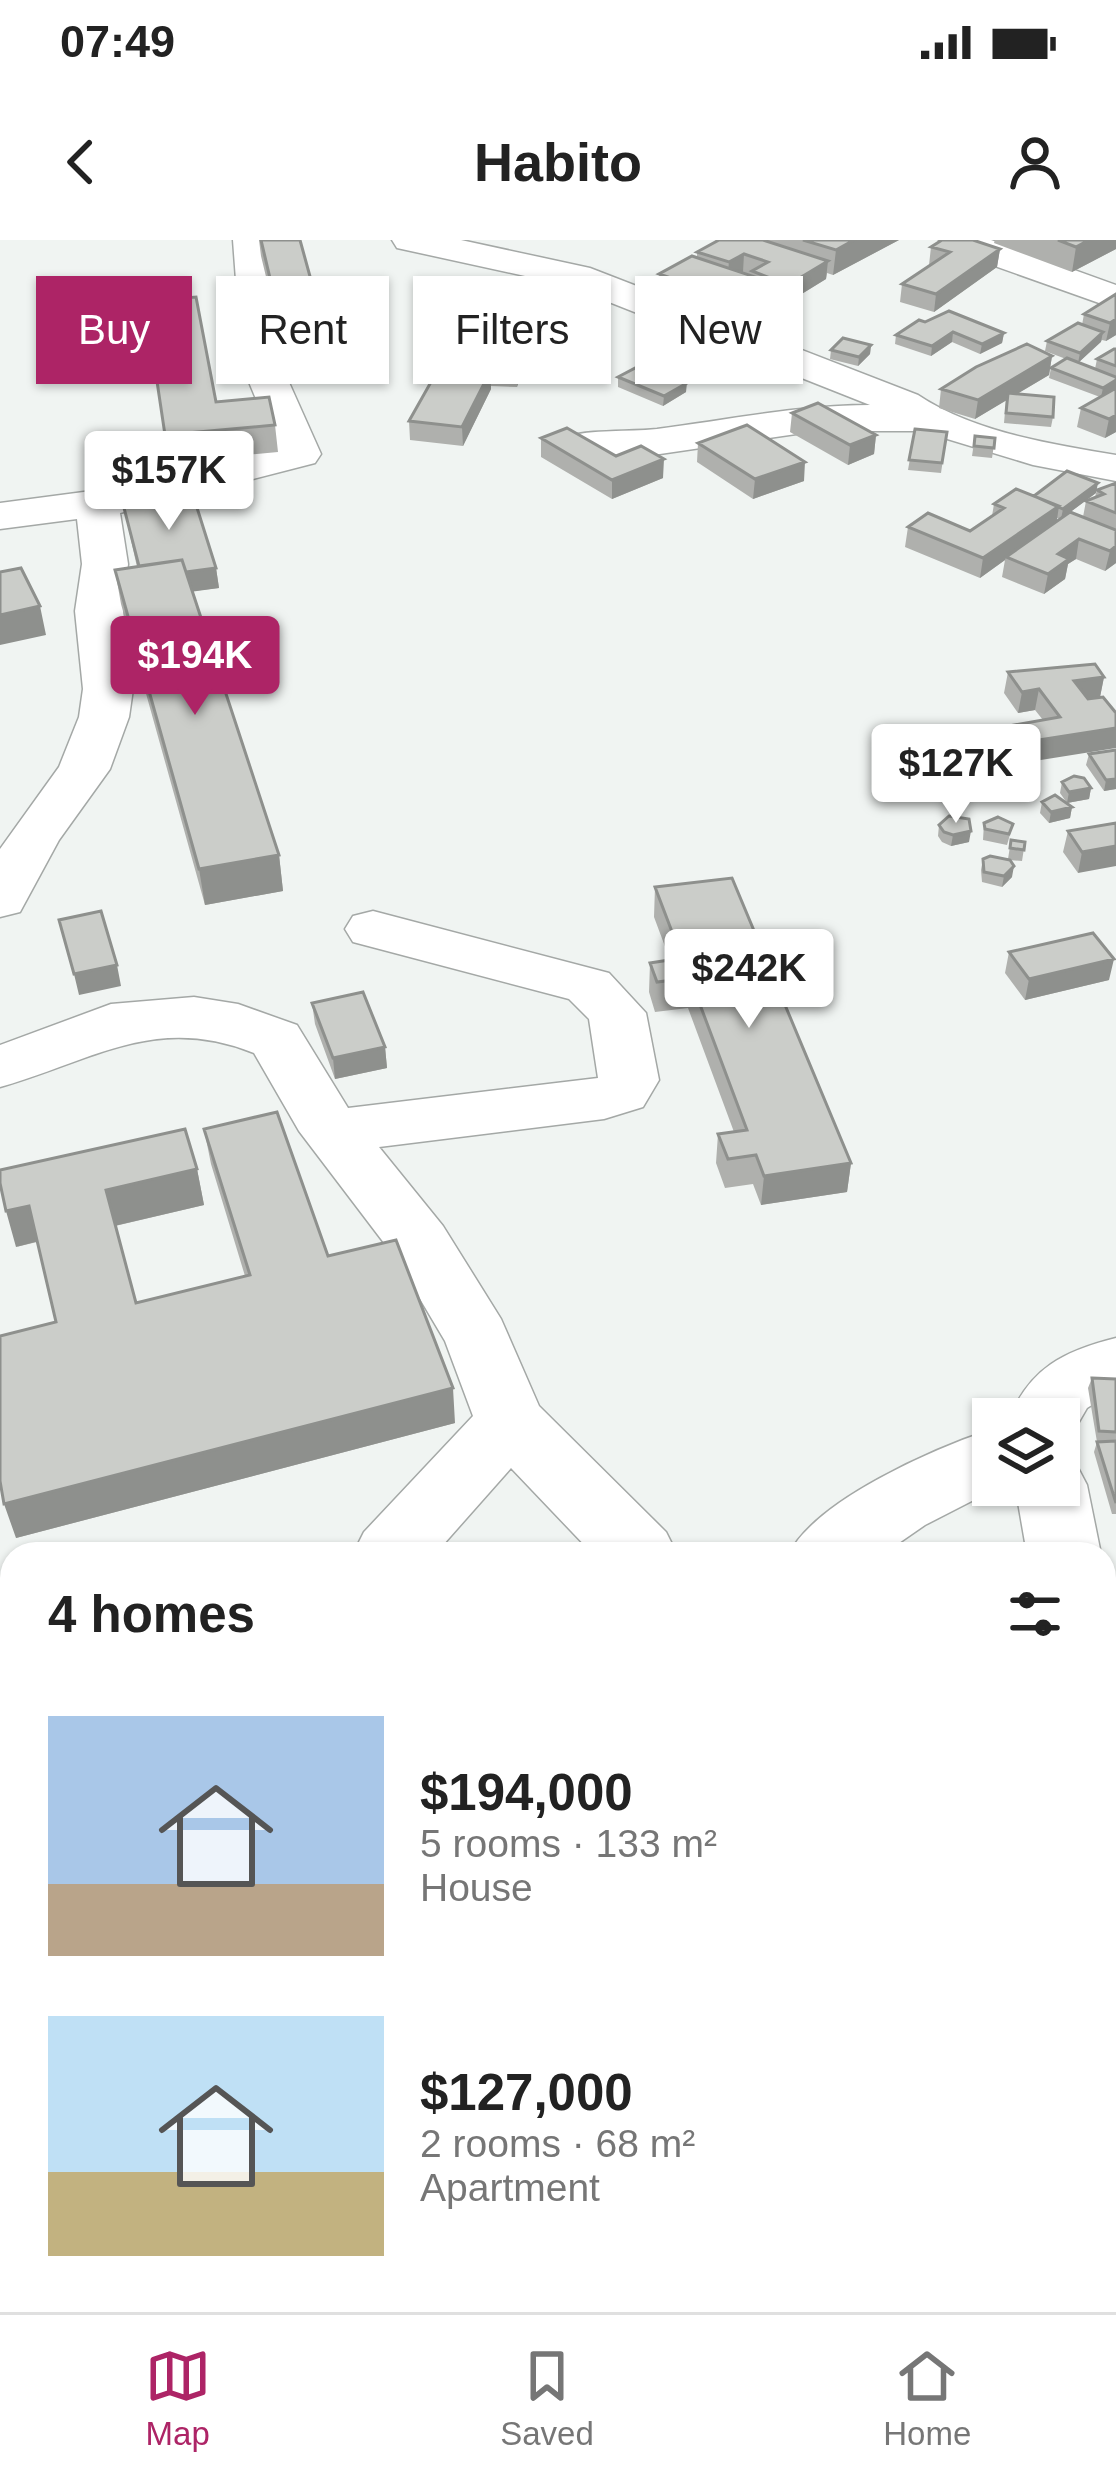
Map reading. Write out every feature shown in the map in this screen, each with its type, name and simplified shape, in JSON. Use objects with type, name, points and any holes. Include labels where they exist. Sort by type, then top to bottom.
[{"type":"street","points":[[0,516],[97,504],[300,454],[243,322],[255,280],[251,240]]},
{"type":"street","points":[[410,240],[468,244],[578,276],[903,404],[924,418],[1048,456],[1116,468]]},
{"type":"street","points":[[957,240],[1116,298]]},
{"type":"street","points":[[579,446],[653,442],[817,418],[924,418]]},
{"type":"street","points":[[0,900],[33,838],[84,769],[104,717],[108,689],[99,610],[105,564],[97,504]]},
{"type":"street","points":[[332,1131],[604,1098],[622,1092],[629,1080],[617,1013],[589,986],[373,929]]},
{"type":"street","points":[[0,1067],[111,1024],[194,1016],[277,1039],[332,1131],[421,1243],[477,1337],[510,1422],[628,1542]]},
{"type":"street","points":[[1056,1398],[1062,1388],[1116,1364]]},
{"type":"street","points":[[401,1542],[510,1422]]},
{"type":"street","points":[[843,1542],[898,1504],[972,1467]]},
{"type":"street","points":[[1055,1506],[1062,1542]]},
{"type":"building","points":[[261,240],[300,240],[310,276],[269,276]]},
{"type":"building","points":[[719,240],[763,240],[828,261],[803,276],[765,276],[752,271],[768,262],[744,254],[729,262],[697,252]]},
{"type":"building","points":[[803,240],[854,240],[836,250]]},
{"type":"building","points":[[942,240],[973,240],[1000,249],[936,294],[902,284],[950,252],[931,247]]},
{"type":"building","points":[[1058,240],[1089,240],[1076,247]]},
{"type":"building","points":[[692,256],[752,276],[665,276],[659,274]]},
{"type":"building","points":[[1116,294],[1116,319],[1110,323],[1084,314]]},
{"type":"building","points":[[192,297],[196,297],[216,402],[269,397],[275,425],[165,435],[157,384],[192,384]]},
{"type":"building","points":[[949,311],[1004,333],[982,344],[953,332],[932,346],[896,335],[919,320],[925,322]]},
{"type":"building","points":[[1078,323],[1103,332],[1080,353],[1047,341]]},
{"type":"building","points":[[843,338],[871,345],[859,357],[831,350]]},
{"type":"building","points":[[1027,344],[1052,356],[978,400],[941,389],[976,367]]},
{"type":"building","points":[[1114,349],[1116,366],[1097,359]]},
{"type":"building","points":[[1067,358],[1116,380],[1103,388],[1051,368]]},
{"type":"building","points":[[635,368],[635,384],[685,384],[664,396],[618,377]]},
{"type":"building","points":[[430,384],[484,384],[462,427],[409,421]]},
{"type":"building","points":[[1116,388],[1116,415],[1109,419],[1081,408]]},
{"type":"building","points":[[1008,393],[1054,397],[1053,417],[1006,413]]},
{"type":"building","points":[[818,403],[876,435],[850,445],[792,413]]},
{"type":"building","points":[[747,425],[805,462],[755,479],[698,443]]},
{"type":"building","points":[[567,428],[616,456],[641,446],[664,459],[612,480],[541,438]]},
{"type":"building","points":[[915,429],[947,432],[942,463],[909,460]]},
{"type":"building","points":[[975,436],[995,438],[994,448],[974,446]]},
{"type":"building","points":[[1067,471],[1098,483],[1063,509],[1034,496]]},
{"type":"building","points":[[1116,483],[1116,513],[1086,501],[1104,494],[1097,490]]},
{"type":"building","points":[[1016,489],[1059,506],[983,558],[908,527],[928,513],[970,531],[1004,508],[994,504]]},
{"type":"building","points":[[193,495],[216,568],[186,572],[182,560],[139,566],[123,504]]},
{"type":"building","points":[[1070,512],[1116,530],[1116,546],[1110,551],[1079,539],[1058,554],[1069,559],[1048,574],[1006,557]]},
{"type":"building","points":[[182,560],[279,855],[199,869],[115,570]]},
{"type":"building","points":[[21,568],[40,606],[0,615],[0,572]]},
{"type":"building","points":[[1095,664],[1104,677],[1074,681],[1088,699],[1103,697],[1116,713],[1116,728],[1026,742],[1014,725],[1060,717],[1039,689],[1022,692],[1008,672]]},
{"type":"building","points":[[1116,750],[1116,779],[1106,780],[1089,754]]},
{"type":"building","points":[[1074,776],[1084,778],[1091,788],[1069,792],[1062,782]]},
{"type":"building","points":[[1055,795],[1072,807],[1051,812],[1042,802]]},
{"type":"building","points":[[949,816],[969,819],[971,831],[944,832],[939,825]]},
{"type":"building","points":[[998,817],[1013,824],[1009,834],[985,829],[984,823]]},
{"type":"building","points":[[1116,823],[1116,846],[1082,852],[1068,831]]},
{"type":"building","points":[[1011,840],[1025,842],[1024,850],[1010,848]]},
{"type":"building","points":[[983,859],[1010,860],[1014,866],[1004,876],[984,872]]},
{"type":"building","points":[[732,878],[851,1163],[764,1176],[756,1155],[728,1159],[718,1134],[747,1130],[690,978],[657,982],[650,963],[682,958],[655,887]]},
{"type":"building","points":[[101,911],[117,965],[74,974],[59,920]]},
{"type":"building","points":[[1093,933],[1114,959],[1029,979],[1009,952]]},
{"type":"building","points":[[363,992],[385,1047],[333,1058],[312,1003]]},
{"type":"building","points":[[277,1112],[328,1256],[396,1240],[453,1388],[4,1504],[0,1336],[56,1322],[29,1206],[6,1211],[0,1170],[185,1129],[197,1169],[106,1190],[136,1303],[250,1275],[204,1129]]},
{"type":"building","points":[[1092,1378],[1116,1379],[1116,1432],[1099,1431]]},
{"type":"building","points":[[1116,1441],[1116,1503],[1097,1442]]}]
